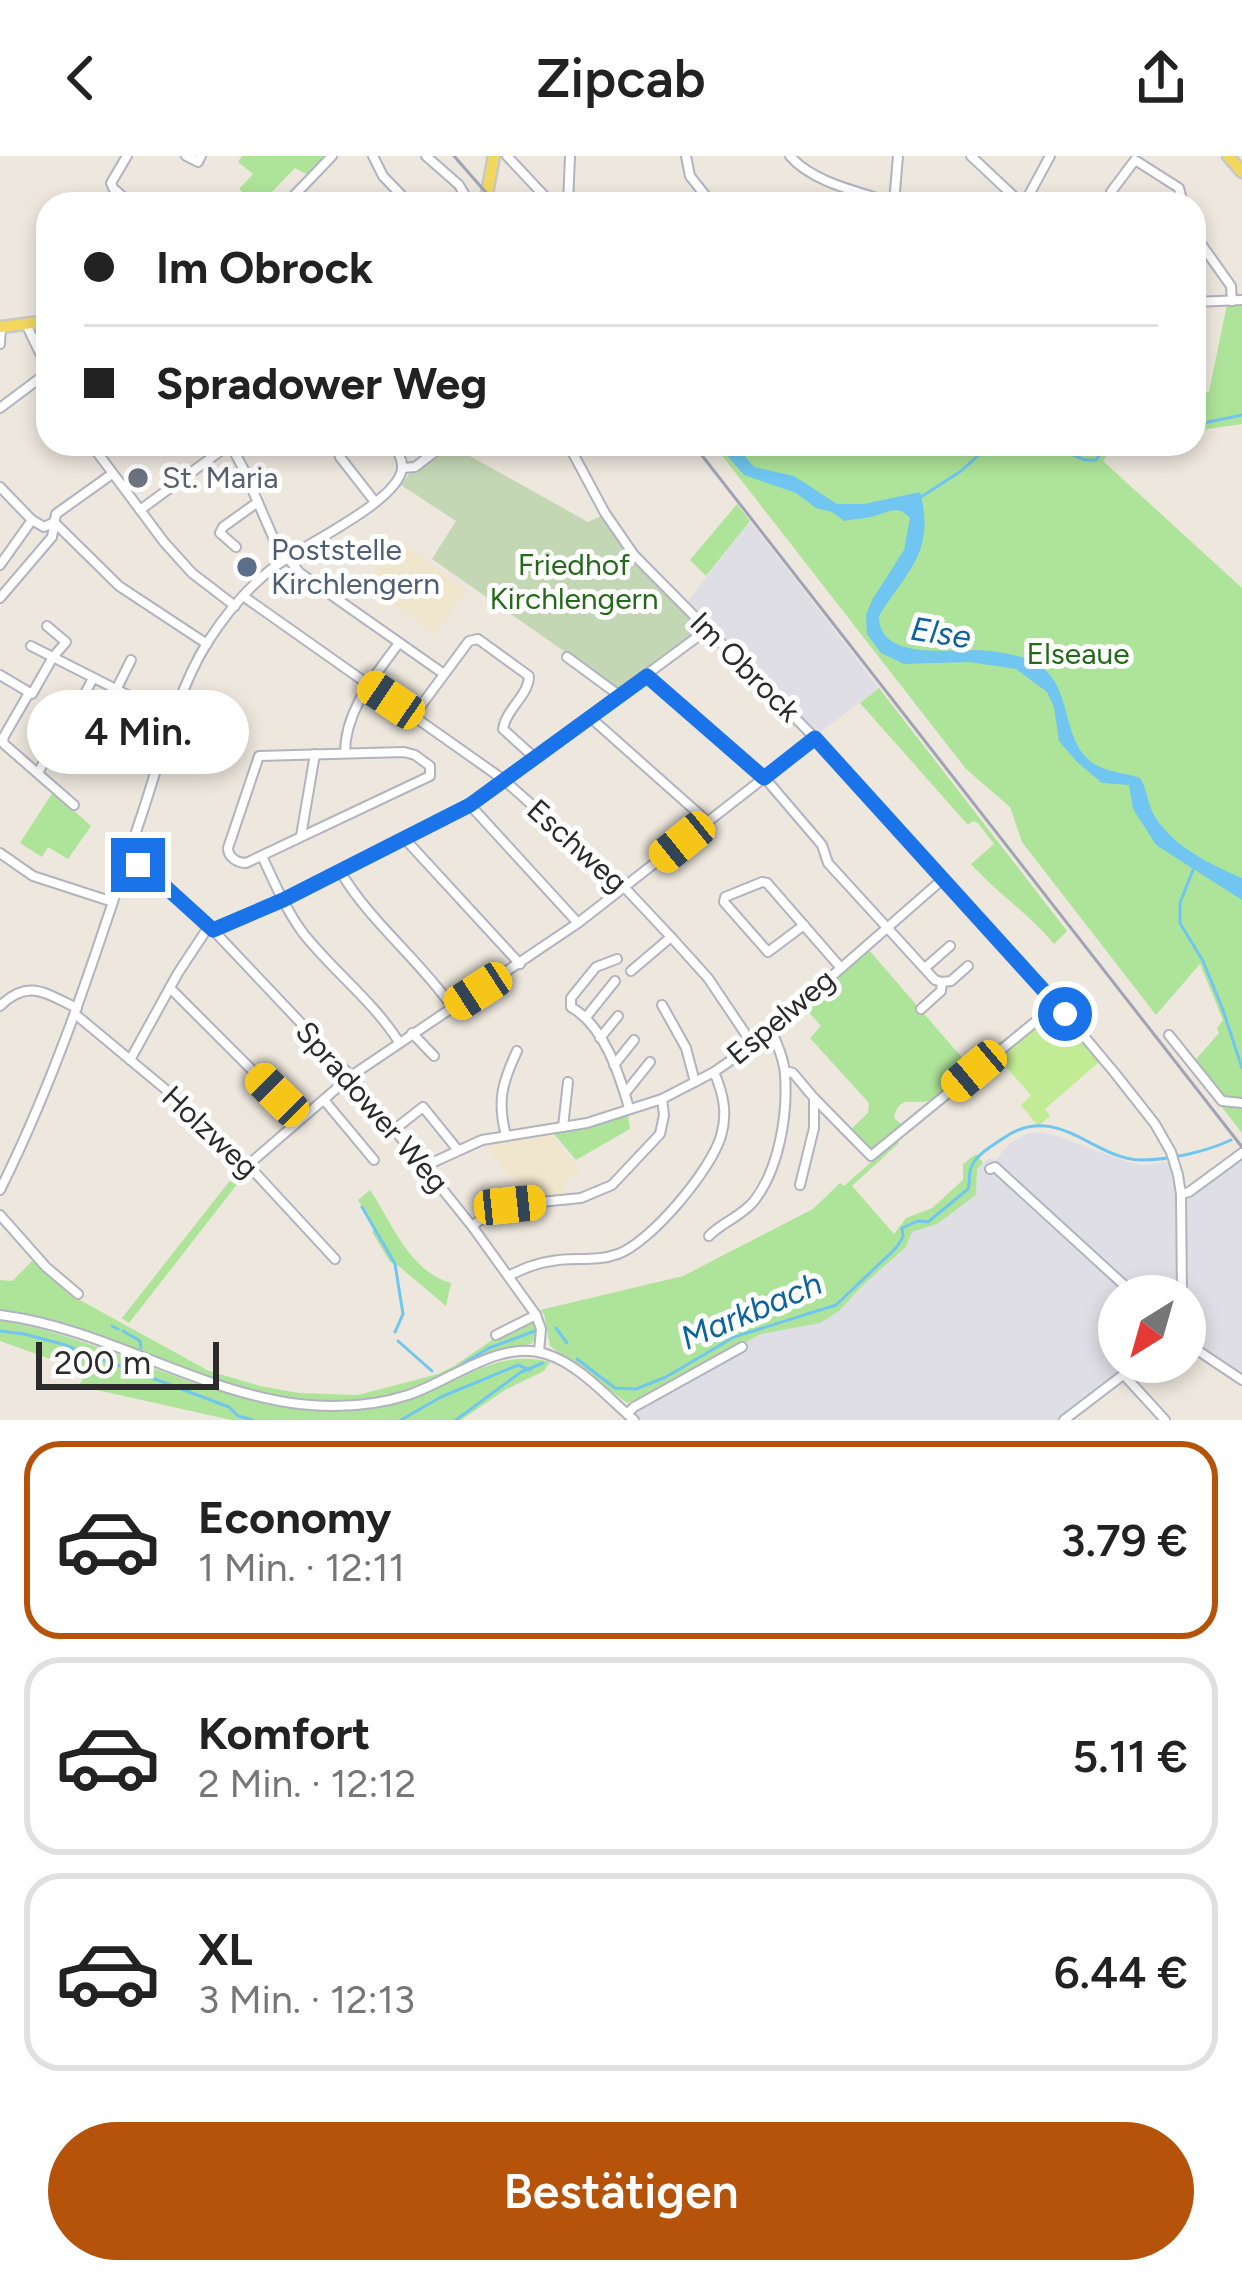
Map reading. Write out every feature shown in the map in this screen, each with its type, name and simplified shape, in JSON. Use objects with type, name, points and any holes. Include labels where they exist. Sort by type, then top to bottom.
[{"type":"main road","points":[[486,192],[494,156]]},
{"type":"main road","points":[[1228,156],[1242,172]]},
{"type":"main road","points":[[0,327],[36,323]]},
{"type":"street","points":[[118,192],[111,183],[127,156]]},
{"type":"street","points":[[187,156],[198,162],[201,156]]},
{"type":"street","points":[[298,192],[332,156]]},
{"type":"street","points":[[374,156],[382,176],[398,192]]},
{"type":"street","points":[[426,156],[463,192]]},
{"type":"street","points":[[569,192],[571,156]]},
{"type":"street","points":[[686,156],[690,176],[703,192]]},
{"type":"street","points":[[790,156],[827,180],[860,192]]},
{"type":"street","points":[[894,192],[898,156]]},
{"type":"street","points":[[971,156],[1010,192]]},
{"type":"street","points":[[1030,192],[1050,156]]},
{"type":"street","points":[[514,158],[542,192]]},
{"type":"street","points":[[1112,192],[1136,160],[1180,192]]},
{"type":"street","points":[[1206,252],[1237,300],[1206,301]]},
{"type":"street","points":[[26,324],[36,345]]},
{"type":"street","points":[[0,327],[0,344]]},
{"type":"street","points":[[0,408],[36,380]]},
{"type":"street","points":[[99,456],[192,573],[235,606]]},
{"type":"street","points":[[140,510],[214,456]]},
{"type":"street","points":[[236,456],[276,544],[300,573],[444,674]]},
{"type":"street","points":[[340,456],[375,502]]},
{"type":"street","points":[[0,1189],[28,1134],[76,1011],[185,689],[207,644],[242,596],[286,558],[334,531],[398,481],[399,456]]},
{"type":"street","points":[[402,468],[415,467],[429,456]]},
{"type":"street","name":"Im Obrock","points":[[574,456],[634,555],[815,738],[1057,1004],[1155,1124],[1173,1156],[1181,1194],[1182,1275]]},
{"type":"street","points":[[0,598],[4,585],[52,537],[56,514],[112,474]]},
{"type":"street","points":[[0,487],[32,520],[44,527],[54,522]]},
{"type":"street","points":[[236,548],[220,533],[258,502]]},
{"type":"street","points":[[0,566],[32,520]]},
{"type":"street","points":[[54,522],[119,586],[207,644]]},
{"type":"street","name":"Eschweg","points":[[242,596],[504,780],[625,888],[708,978],[753,1045]]},
{"type":"street","points":[[0,675],[32,694],[52,657],[67,642],[47,626]]},
{"type":"street","points":[[130,1060],[211,928],[283,900],[470,805],[708,629]]},
{"type":"street","points":[[414,716],[473,638],[529,676],[530,683],[503,729],[535,758]]},
{"type":"street","points":[[345,753],[347,728],[368,686],[399,643]]},
{"type":"street","points":[[32,646],[175,719]]},
{"type":"street","points":[[567,657],[620,696]]},
{"type":"street","points":[[116,690],[131,660]]},
{"type":"street","points":[[647,676],[764,778],[822,844],[828,863],[935,980],[951,981],[968,966]]},
{"type":"street","points":[[38,773],[94,678]]},
{"type":"street","points":[[28,693],[4,744],[74,805]]},
{"type":"street","points":[[591,718],[708,822]]},
{"type":"street","points":[[248,1165],[351,1076],[578,923],[815,738]]},
{"type":"street","points":[[345,753],[410,753],[430,766],[431,772],[426,779],[262,856],[242,863],[230,855],[228,848],[258,758],[345,753]]},
{"type":"street","points":[[301,838],[315,754]]},
{"type":"street","points":[[470,805],[578,923]]},
{"type":"street","points":[[404,838],[520,964]]},
{"type":"street","points":[[0,853],[33,876],[113,902]]},
{"type":"street","points":[[262,856],[303,932],[385,1020],[399,1042]]},
{"type":"street","name":"Spradower Weg","points":[[127,861],[148,871],[211,928],[351,1076],[472,1226],[536,1315]]},
{"type":"street","points":[[340,872],[353,895],[432,977],[453,1008]]},
{"type":"street","name":"Espelweg","points":[[425,1166],[482,1140],[587,1123],[662,1099],[714,1072],[753,1045],[943,879]]},
{"type":"street","points":[[804,925],[768,952],[724,902],[725,897],[767,883],[804,925],[841,968]]},
{"type":"street","points":[[631,971],[671,937]]},
{"type":"street","points":[[925,968],[950,946]]},
{"type":"street","points":[[617,959],[596,967],[571,998],[571,1007],[587,1016],[600,1038],[629,1108]]},
{"type":"street","points":[[587,1016],[615,982]]},
{"type":"street","points":[[921,1009],[941,991],[942,982]]},
{"type":"street","points":[[170,988],[300,1118]]},
{"type":"street","points":[[0,1006],[26,989],[76,1011]]},
{"type":"street","points":[[785,1071],[794,1073],[871,1156],[1057,1004]]},
{"type":"street","points":[[662,1005],[686,1048],[695,1082]]},
{"type":"street","name":"Holzweg","points":[[76,1011],[194,1113],[334,1259]]},
{"type":"street","points":[[600,1038],[618,1016]]},
{"type":"street","points":[[709,1236],[746,1210],[774,1163],[785,1071],[771,1029]]},
{"type":"street","points":[[412,1033],[434,1056]]},
{"type":"street","points":[[1169,1035],[1222,1102],[1242,1103]]},
{"type":"street","points":[[614,1065],[634,1040]]},
{"type":"street","points":[[506,1136],[500,1100],[518,1051]]},
{"type":"street","points":[[625,1094],[650,1062]]},
{"type":"street","points":[[508,1276],[554,1260],[608,1257],[646,1238],[716,1151],[725,1109],[714,1072]]},
{"type":"street","points":[[563,1127],[568,1082]]},
{"type":"street","points":[[800,1185],[814,1129],[814,1098]]},
{"type":"street","points":[[472,1226],[510,1205],[581,1198],[612,1185],[660,1134],[662,1099]]},
{"type":"street","points":[[323,1100],[374,1160]]},
{"type":"street","points":[[395,1129],[423,1107],[458,1149]]},
{"type":"street","points":[[1181,1194],[1242,1153]]},
{"type":"street","points":[[989,1169],[995,1167],[1113,1275]]},
{"type":"street","points":[[0,1215],[46,1267],[78,1294]]},
{"type":"street","points":[[0,1315],[79,1334],[228,1388],[328,1406],[409,1395],[497,1356],[539,1352],[567,1364],[630,1417],[634,1407],[742,1347]]},
{"type":"street","points":[[496,1335],[536,1315],[541,1329],[539,1352]]},
{"type":"street","points":[[1206,1356],[1242,1380]]},
{"type":"street","points":[[1064,1420],[1113,1383]]},
{"type":"street","points":[[1131,1383],[1165,1420]]},
{"type":"shaded area","points":[[750,521],[879,688],[818,734],[687,602]]},
{"type":"shaded area","points":[[396,539],[467,590],[434,634],[366,583]]},
{"type":"shaded area","points":[[1028,1133],[1057,1136],[1127,1162],[1171,1162],[1177,1196],[1191,1195],[1242,1156],[1242,1375],[1206,1352],[1206,1275],[1098,1275],[1098,1383],[1121,1383],[1073,1420],[639,1420],[623,1406],[761,1334],[839,1311],[906,1247],[912,1232],[937,1224],[976,1195],[977,1169],[989,1158],[996,1160],[1009,1144]]},
{"type":"shaded area","points":[[551,1134],[581,1171],[561,1185],[567,1195],[538,1198],[534,1193],[524,1194],[485,1145]]},
{"type":"green space","points":[[242,156],[330,156],[310,176],[295,168],[272,192],[239,189],[253,174],[238,162]]},
{"type":"green space","points":[[1227,304],[1242,304],[1242,424],[1206,429]]},
{"type":"green space","name":"Friedhof Kirchlengern","points":[[437,456],[470,456],[588,522],[601,516],[631,559],[700,628],[621,691],[432,559],[456,521],[401,485]]},
{"type":"green space","name":"Elseaue","points":[[722,456],[1107,456],[1103,461],[1242,588],[1242,1133],[1190,1066],[1219,1033],[1223,1020],[1200,964],[1156,1015],[1022,842],[1010,807],[966,769]]},
{"type":"green space","points":[[737,504],[750,521],[706,576],[690,560]]},
{"type":"green space","points":[[879,688],[1067,931],[1054,944],[971,864],[994,844],[978,823],[968,825],[860,703]]},
{"type":"green space","points":[[53,792],[91,826],[68,859],[48,847],[42,857],[20,843]]},
{"type":"green space","points":[[868,949],[970,1067],[933,1099],[900,1105],[894,1118],[902,1125],[869,1152],[849,1131],[868,1113],[869,1103],[810,1038],[821,1026],[803,1005]]},
{"type":"green space","points":[[1055,1011],[1099,1062],[1045,1109],[1050,1116],[1038,1126],[1021,1105],[1031,1095],[997,1057]]},
{"type":"green space","points":[[628,1115],[630,1129],[576,1160],[554,1134],[590,1128]]},
{"type":"green space","points":[[896,1140],[899,1143],[852,1186],[894,1234],[906,1218],[932,1208],[963,1180],[963,1164],[976,1154],[983,1163],[977,1169],[976,1195],[937,1224],[912,1232],[906,1247],[820,1323],[761,1334],[627,1403],[550,1346],[540,1310],[683,1276],[813,1209]]},
{"type":"green space","points":[[243,1164],[249,1169],[129,1323],[122,1318]]},
{"type":"green space","points":[[370,1190],[413,1257],[451,1283],[446,1306],[390,1262],[358,1200]]},
{"type":"green space","points":[[32,1261],[69,1294],[209,1371],[299,1393],[358,1395],[438,1374],[533,1318],[538,1334],[531,1344],[391,1394],[338,1402],[294,1399],[251,1391],[85,1331],[0,1310],[0,1280],[12,1281]]},
{"type":"green space","points":[[0,1320],[84,1342],[212,1389],[296,1409],[386,1406],[492,1364],[529,1359],[550,1362],[544,1371],[461,1420],[231,1420],[79,1386],[86,1372],[0,1341]]},
{"type":"water","points":[[727,456],[745,456],[754,467],[794,476],[837,504],[864,504],[920,492],[924,513],[921,546],[879,616],[889,639],[929,651],[1007,654],[1042,667],[1059,691],[1073,734],[1088,759],[1140,778],[1161,826],[1193,853],[1242,878],[1242,900],[1156,845],[1133,809],[1129,785],[1102,783],[1077,762],[1059,741],[1047,692],[1016,669],[969,662],[904,664],[881,653],[867,634],[866,615],[904,550],[910,518],[893,510],[844,521],[796,493],[744,475]]},
{"type":"waterway","points":[[1206,422],[1242,415]]},
{"type":"waterway","points":[[921,497],[978,456]]},
{"type":"waterway","points":[[1076,456],[1085,460],[1099,456]]},
{"type":"waterway","name":"Markbach","points":[[1193,870],[1180,903],[1180,923],[1203,961],[1242,1068]]},
{"type":"waterway","name":"Markbach","points":[[577,1359],[615,1388],[636,1389],[734,1337],[836,1305],[896,1248],[902,1228],[928,1222],[968,1189],[970,1171],[979,1156],[1022,1129],[1057,1128],[1106,1151],[1141,1160],[1187,1155],[1231,1140]]},
{"type":"waterway","points":[[362,1207],[395,1264],[403,1314],[395,1332]]},
{"type":"waterway","points":[[112,1326],[118,1329]]},
{"type":"waterway","points":[[556,1328],[567,1343]]},
{"type":"waterway","points":[[0,1331],[62,1344],[253,1420]]},
{"type":"waterway","points":[[123,1331],[140,1341],[141,1348]]},
{"type":"waterway","points":[[464,1363],[535,1331]]},
{"type":"waterway","points":[[398,1341],[432,1371]]},
{"type":"waterway","name":"Markbach","points":[[456,1420],[521,1372],[543,1363]]},
{"type":"waterway","points":[[401,1420],[441,1397],[518,1365],[530,1370]]},
{"type":"railway","points":[[454,156],[486,192]]},
{"type":"railway","points":[[702,456],[1242,1147]]},
{"type":"place","name":"St. Maria","points":[[138,478]]},
{"type":"place","name":"Poststelle Kirchlengern","points":[[247,567]]},
{"type":"route","points":[[138,865],[213,930],[283,900],[470,805],[647,676],[764,778],[815,738],[1065,1014]]},
{"type":"water label","name":"Else","points":[[941,632]]}]
